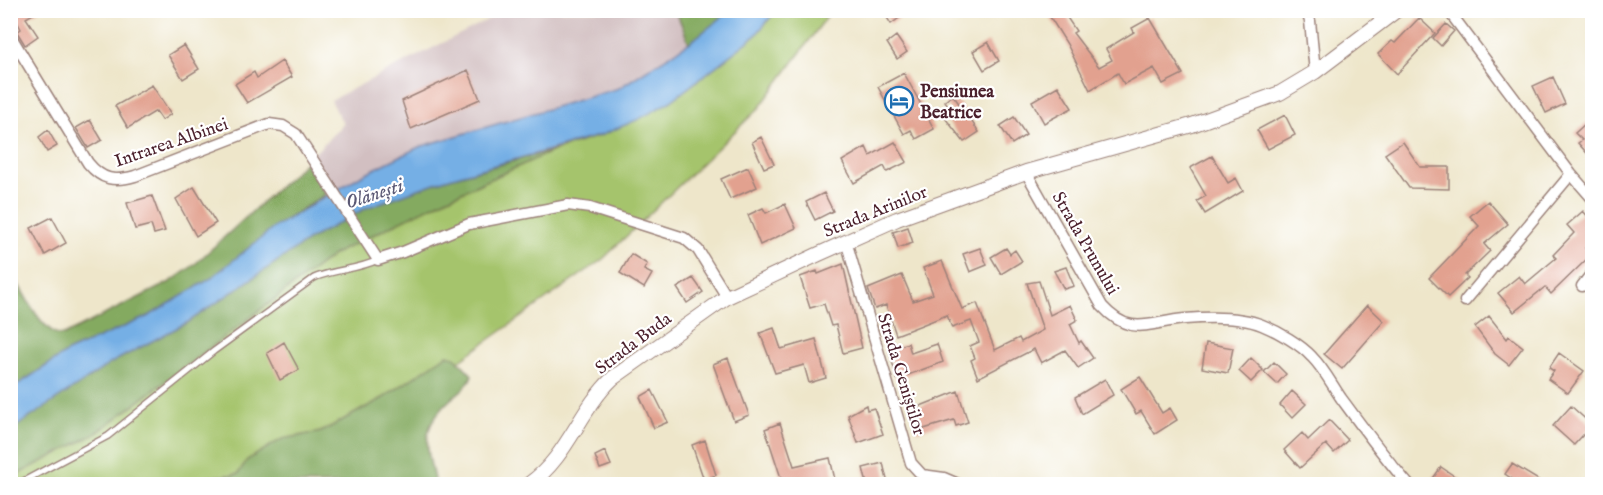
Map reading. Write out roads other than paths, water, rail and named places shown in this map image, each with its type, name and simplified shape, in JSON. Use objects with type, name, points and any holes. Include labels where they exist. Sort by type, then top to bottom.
[{"type":"street","points":[[1306,10],[1310,21],[1315,72]]},
{"type":"street","name":"Strada Arinilor","points":[[727,297],[897,219],[1026,172],[1240,109],[1280,93],[1315,72],[1397,10]]},
{"type":"street","points":[[1448,10],[1571,174],[1593,198]]},
{"type":"street","name":"Intrarea Albinei","points":[[10,35],[97,174],[108,180],[135,176],[268,124],[283,126],[296,134],[378,260]]},
{"type":"street","name":"Strada Prunului","points":[[1026,172],[1102,306],[1113,318],[1127,325],[1142,328],[1184,319],[1221,318],[1261,325],[1284,337],[1312,356],[1381,454],[1408,484]]},
{"type":"street","points":[[1465,301],[1571,174]]},
{"type":"street","points":[[378,260],[404,252],[469,224],[568,205],[590,208],[684,238],[698,250],[727,297]]},
{"type":"street","name":"Strada Geniștilor","points":[[846,242],[911,463],[922,475],[944,478],[958,484]]},
{"type":"street","points":[[1582,286],[1593,273]]},
{"type":"street","name":"Strada Buda","points":[[529,484],[560,456],[587,408],[613,378],[727,297]]},
{"type":"lane","points":[[18,484],[108,436],[214,351],[314,278],[328,272],[363,267],[378,260]]},
{"type":"water","name":"Olănești","points":[[730,11],[776,11],[755,36],[671,101],[639,119],[602,135],[446,179],[366,208],[310,239],[188,322],[111,363],[11,430],[11,389],[69,351],[149,316],[210,279],[276,226],[362,175],[419,147],[619,88],[689,43]]},
{"type":"place","name":"Pensiunea Beatrice","points":[[899,101]]}]
